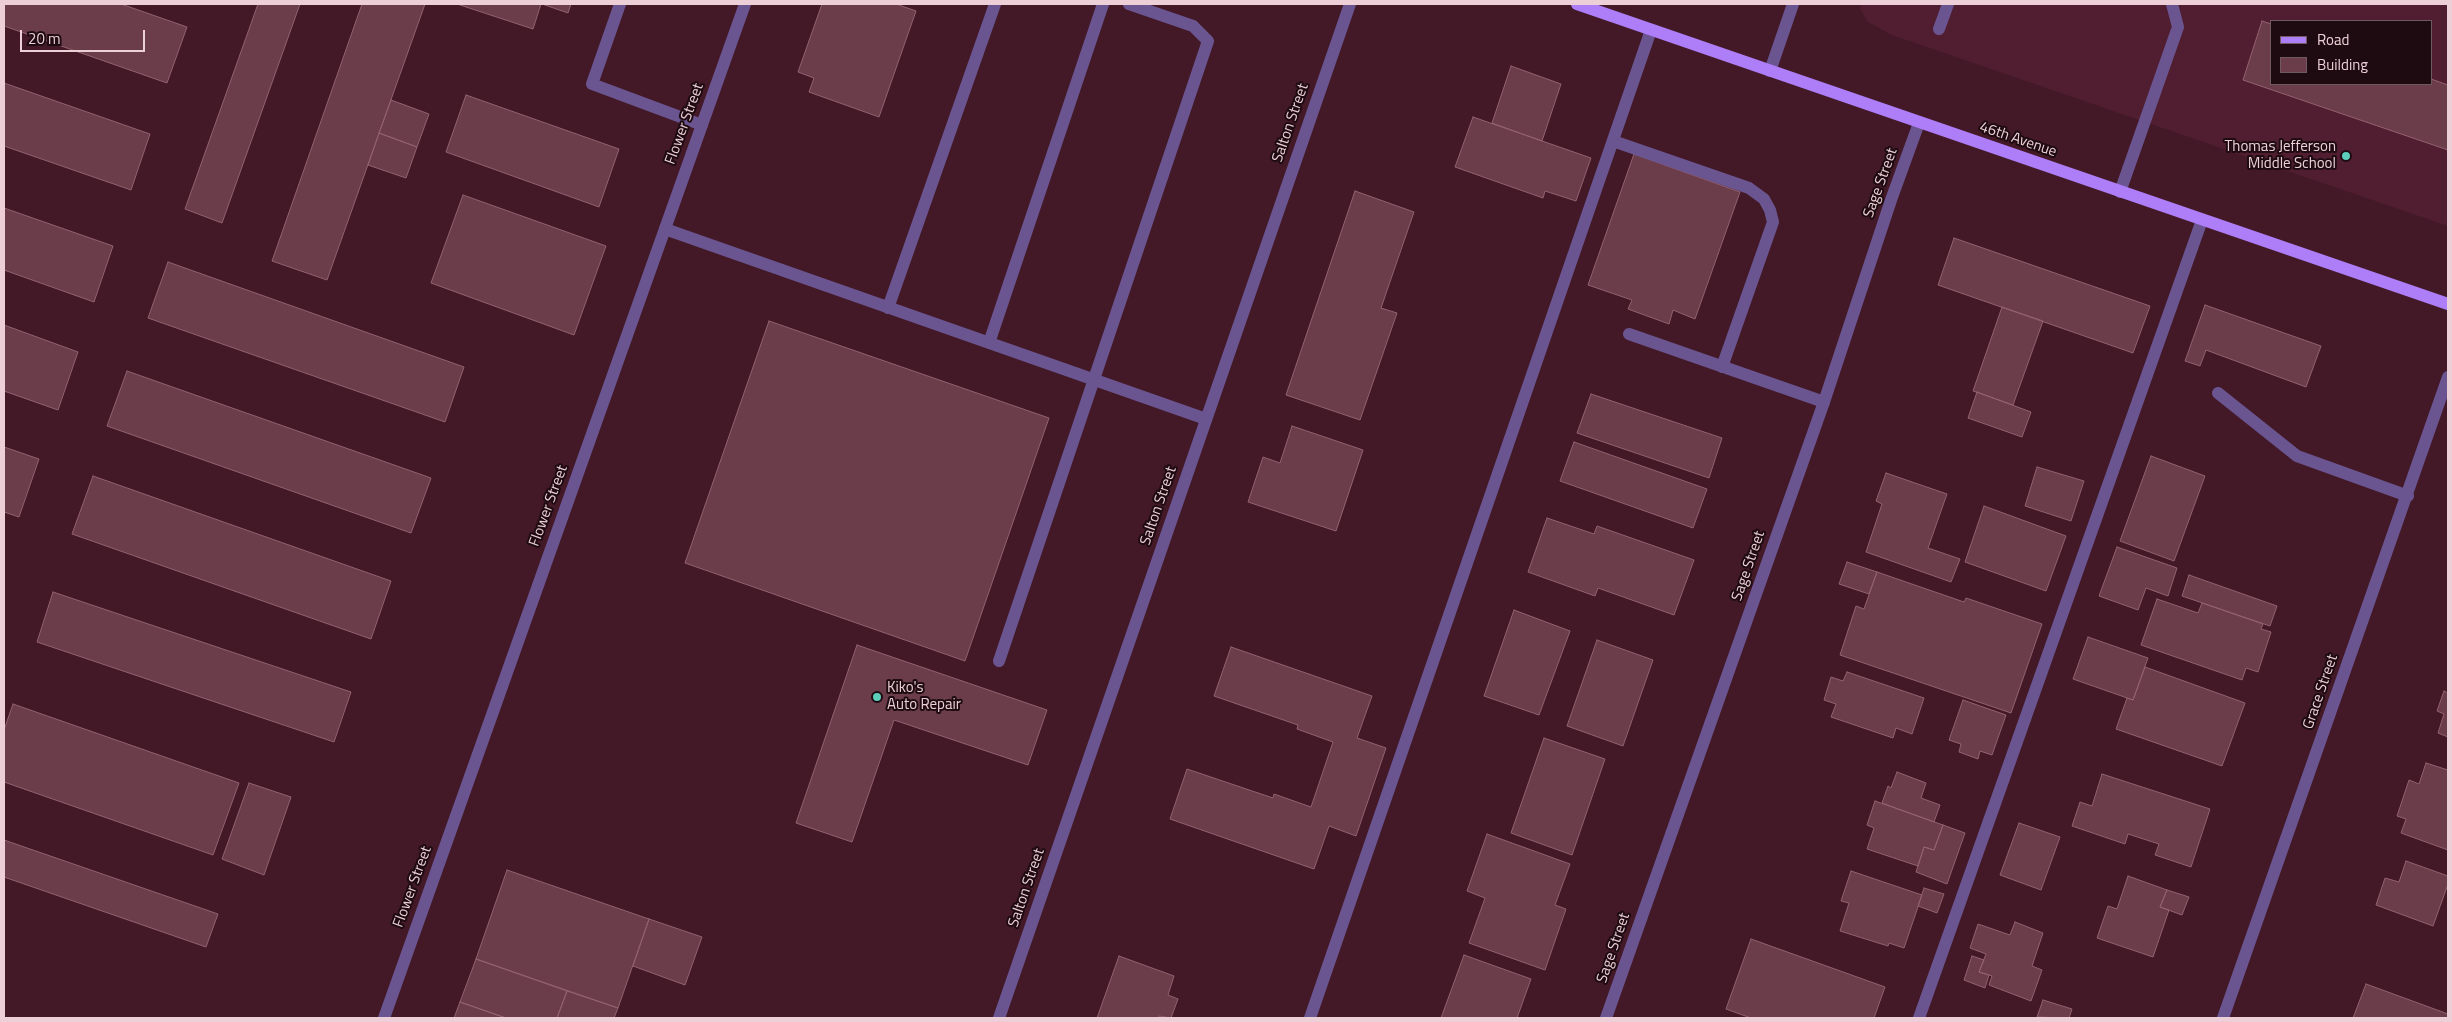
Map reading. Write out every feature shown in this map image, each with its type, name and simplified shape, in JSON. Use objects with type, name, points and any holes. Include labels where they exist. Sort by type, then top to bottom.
[{"type":"main road","name":"46th Avenue","points":[[1577,4],[2448,304]]},
{"type":"street","points":[[620,4],[592,84],[702,125]]},
{"type":"street","name":"Flower Street","points":[[384,1018],[745,4]]},
{"type":"street","points":[[888,308],[995,4]]},
{"type":"street","points":[[989,343],[1103,4]]},
{"type":"street","points":[[999,660],[1208,41],[1193,26],[1130,4]]},
{"type":"street","name":"Salton Street","points":[[999,1018],[1350,4]]},
{"type":"street","points":[[1770,71],[1794,4]]},
{"type":"street","points":[[1939,30],[1948,4]]},
{"type":"street","points":[[2120,192],[2178,28],[2172,4]]},
{"type":"street","points":[[1310,1018],[1651,30]]},
{"type":"street","name":"Sage Street","points":[[1606,1018],[1824,402],[1891,200],[1919,123]]},
{"type":"street","points":[[1613,141],[1749,188],[1764,199],[1770,210],[1773,222],[1722,367]]},
{"type":"street","points":[[1919,1018],[2202,220]]},
{"type":"street","points":[[665,230],[1206,419]]},
{"type":"street","points":[[1629,334],[1824,402]]},
{"type":"street","name":"Grace Street","points":[[2223,1018],[2408,496],[2448,377]]},
{"type":"street","points":[[2218,393],[2296,456],[2408,496]]},
{"type":"shaded area","name":"Thomas Jefferson Middle School","points":[[1861,4],[2448,4],[2448,226],[1892,35],[1868,22],[1860,9]]},
{"type":"building","points":[[4,4],[121,4],[187,27],[167,83],[4,26]]},
{"type":"building","points":[[258,4],[300,4],[222,223],[185,209]]},
{"type":"building","points":[[362,4],[425,4],[327,280],[272,261]]},
{"type":"building","points":[[457,4],[541,4],[533,29]]},
{"type":"building","points":[[542,4],[571,4],[568,13]]},
{"type":"building","points":[[822,4],[896,4],[916,11],[879,117],[809,92],[814,78],[798,72]]},
{"type":"building","points":[[2262,21],[2270,24],[2270,85],[2432,85],[2432,79],[2448,85],[2448,150],[2243,80]]},
{"type":"building","points":[[1511,66],[1561,84],[1542,141],[1492,123]]},
{"type":"building","points":[[4,83],[150,134],[131,190],[4,146]]},
{"type":"building","points":[[466,95],[619,149],[599,207],[446,152]]},
{"type":"building","points":[[391,100],[429,114],[417,147],[379,133]]},
{"type":"building","points":[[1473,117],[1591,158],[1576,201],[1545,191],[1543,198],[1455,167]]},
{"type":"building","points":[[379,133],[417,147],[406,178],[368,165]]},
{"type":"building","points":[[1634,154],[1740,192],[1695,319],[1673,310],[1669,324],[1628,309],[1632,300],[1588,285]]},
{"type":"building","points":[[1355,191],[1414,212],[1381,308],[1397,313],[1360,420],[1286,395]]},
{"type":"building","points":[[463,195],[606,246],[574,335],[431,283]]},
{"type":"building","points":[[4,208],[113,246],[94,302],[4,270]]},
{"type":"building","points":[[1954,238],[2150,306],[2133,353],[1938,285]]},
{"type":"building","points":[[168,262],[464,367],[445,422],[148,318]]},
{"type":"building","points":[[2205,305],[2321,346],[2306,387],[2206,350],[2200,366],[2185,361]]},
{"type":"building","points":[[2002,307],[2043,321],[2013,405],[1973,391]]},
{"type":"building","points":[[769,321],[1049,418],[965,661],[685,563]]},
{"type":"building","points":[[4,325],[78,352],[58,410],[4,391]]},
{"type":"building","points":[[127,371],[431,478],[411,533],[107,426]]},
{"type":"building","points":[[1977,392],[2031,412],[2022,437],[1968,418]]},
{"type":"building","points":[[1591,394],[1722,438],[1709,478],[1577,433]]},
{"type":"building","points":[[1292,426],[1363,450],[1336,531],[1248,502],[1263,457],[1280,463]]},
{"type":"building","points":[[1574,442],[1707,489],[1693,528],[1560,481]]},
{"type":"building","points":[[4,447],[39,459],[19,517],[4,512]]},
{"type":"building","points":[[2151,456],[2205,476],[2174,561],[2120,541]]},
{"type":"building","points":[[2037,467],[2084,481],[2071,521],[2025,506]]},
{"type":"building","points":[[1886,473],[1947,494],[1928,548],[1960,559],[1951,582],[1866,552],[1882,504],[1876,501]]},
{"type":"building","points":[[93,476],[391,581],[371,639],[72,534]]},
{"type":"building","points":[[1984,506],[2066,536],[2046,591],[1965,562]]},
{"type":"building","points":[[1547,518],[1594,534],[1597,526],[1694,560],[1674,615],[1598,588],[1595,596],[1528,572]]},
{"type":"building","points":[[2117,547],[2177,568],[2168,596],[2146,588],[2138,610],[2099,596]]},
{"type":"building","points":[[1847,562],[1877,572],[1869,594],[1839,584]]},
{"type":"building","points":[[1877,572],[1964,602],[1966,598],[2042,624],[2011,713],[1840,655],[1856,606],[1864,609]]},
{"type":"building","points":[[2189,575],[2277,606],[2270,626],[2182,596]]},
{"type":"building","points":[[53,592],[351,692],[334,742],[37,642]]},
{"type":"building","points":[[2157,599],[2198,613],[2202,603],[2263,624],[2261,629],[2271,632],[2258,672],[2246,668],[2242,680],[2141,645]]},
{"type":"building","points":[[1514,610],[1570,631],[1539,715],[1484,696]]},
{"type":"building","points":[[2088,637],[2148,658],[2133,700],[2073,679]]},
{"type":"building","points":[[1597,640],[1653,660],[1623,746],[1567,726]]},
{"type":"building","points":[[857,645],[1047,710],[1028,765],[894,720],[852,842],[796,823]]},
{"type":"building","points":[[1231,647],[1372,696],[1357,738],[1386,748],[1356,836],[1329,826],[1314,869],[1170,819],[1187,769],[1273,798],[1274,794],[1311,807],[1333,742],[1297,729],[1298,725],[1214,696]]},
{"type":"building","points":[[2145,667],[2245,703],[2222,766],[2116,729],[2127,698],[2133,700]]},
{"type":"building","points":[[1847,672],[1924,698],[1912,734],[1896,728],[1893,738],[1831,717],[1836,704],[1824,700],[1831,677],[1843,681]]},
{"type":"building","points":[[2444,691],[2448,693],[2448,737],[2438,733],[2444,714],[2437,711]]},
{"type":"building","points":[[1963,700],[2006,715],[1992,755],[1980,751],[1978,759],[1959,752],[1961,744],[1949,740]]},
{"type":"building","points":[[13,704],[239,783],[213,855],[4,782],[4,730]]},
{"type":"building","points":[[1544,738],[1605,759],[1572,855],[1511,833]]},
{"type":"building","points":[[2426,763],[2448,770],[2448,850],[2401,833],[2406,819],[2397,816],[2409,780],[2419,784]]},
{"type":"building","points":[[1897,772],[1926,783],[1921,798],[1940,805],[1934,822],[1882,803],[1888,786],[1891,788]]},
{"type":"building","points":[[2102,774],[2210,809],[2191,867],[2155,855],[2159,844],[2128,834],[2125,844],[2072,826],[2080,802],[2092,806]]},
{"type":"building","points":[[249,783],[291,797],[264,875],[222,859]]},
{"type":"building","points":[[1875,801],[1943,825],[1934,850],[1924,847],[1918,866],[1867,849],[1874,828],[1867,825]]},
{"type":"building","points":[[2019,823],[2060,837],[2041,890],[2000,875]]},
{"type":"building","points":[[1943,825],[1965,833],[1947,884],[1916,872],[1924,847],[1934,850]]},
{"type":"building","points":[[1487,834],[1570,864],[1555,905],[1566,909],[1545,970],[1469,943],[1485,898],[1467,891]]},
{"type":"building","points":[[4,840],[218,914],[206,947],[4,877]]},
{"type":"building","points":[[2406,861],[2448,876],[2448,884],[2433,926],[2376,905],[2385,878],[2399,882]]},
{"type":"building","points":[[507,870],[649,919],[618,1008],[476,959]]},
{"type":"building","points":[[1851,871],[1922,895],[1904,948],[1889,943],[1888,946],[1840,931],[1849,903],[1841,901]]},
{"type":"building","points":[[2128,876],[2167,890],[2160,907],[2169,910],[2153,957],[2097,938],[2108,906],[2117,909]]},
{"type":"building","points":[[1924,888],[1944,894],[1937,913],[1918,906]]},
{"type":"building","points":[[2167,890],[2189,897],[2182,915],[2160,907]]},
{"type":"building","points":[[649,919],[702,937],[685,985],[633,966]]},
{"type":"building","points":[[2015,922],[2043,933],[2032,966],[2042,970],[2031,1001],[1989,985],[1992,976],[1979,972],[1986,954],[1970,948],[1978,924],[2010,935]]},
{"type":"building","points":[[1751,939],[1885,987],[1874,1018],[1751,1018],[1726,1009]]},
{"type":"building","points":[[1464,955],[1531,979],[1517,1018],[1441,1018]]},
{"type":"building","points":[[1119,956],[1174,976],[1168,995],[1178,999],[1171,1018],[1159,1016],[1159,1018],[1097,1018]]},
{"type":"building","points":[[1972,956],[1984,960],[1979,972],[1989,975],[1985,988],[1964,980]]},
{"type":"building","points":[[476,959],[567,991],[557,1018],[506,1018],[460,1002]]},
{"type":"building","points":[[2366,984],[2448,1014],[2448,1018],[2353,1018]]},
{"type":"building","points":[[567,991],[618,1008],[614,1018],[557,1018]]},
{"type":"building","points":[[2043,1000],[2072,1009],[2069,1018],[2037,1017]]},
{"type":"building","points":[[460,1002],[506,1018],[454,1018]]},
{"type":"place","name":"Thomas Jefferson Middle School","points":[[2346,156]]},
{"type":"place","name":"Kiko's Auto Repair","points":[[877,697]]}]
